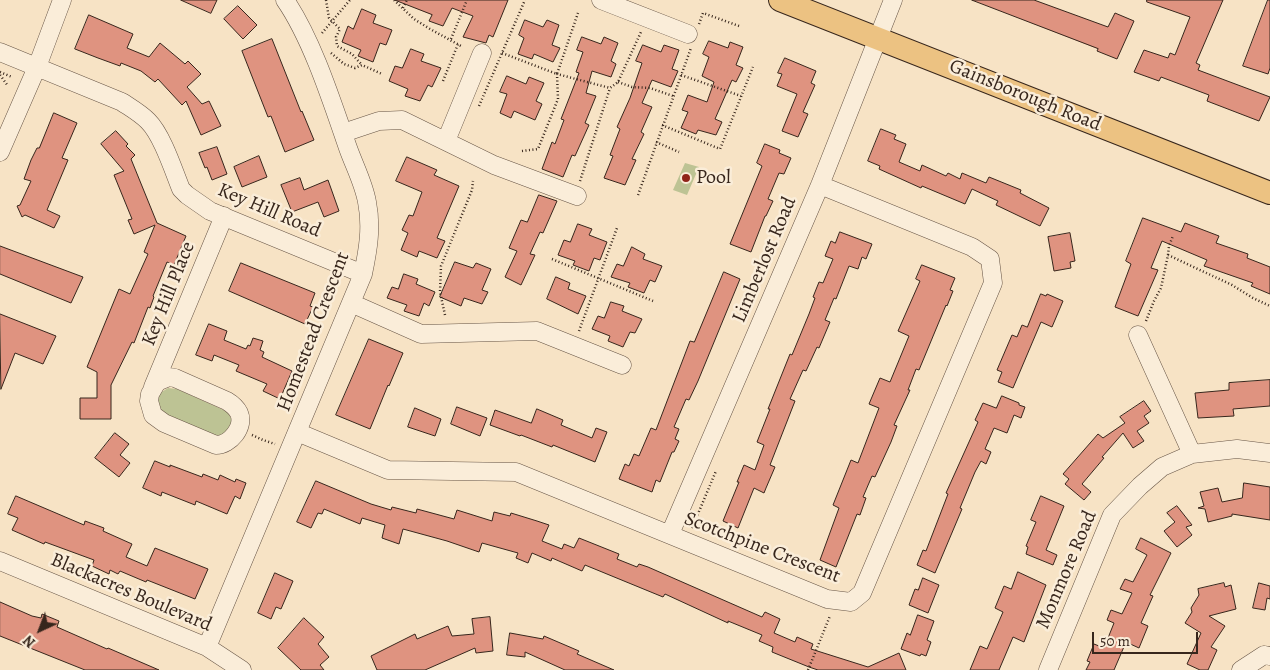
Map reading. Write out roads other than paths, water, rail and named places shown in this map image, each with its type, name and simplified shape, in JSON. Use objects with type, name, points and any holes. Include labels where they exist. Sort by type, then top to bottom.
[{"type":"main road","name":"Gainsborough Road","points":[[780,0],[1270,192]]},
{"type":"street","points":[[0,152],[37,67],[62,0]]},
{"type":"street","name":"Homestead Crescent","points":[[206,647],[363,274],[369,243],[370,227],[367,201],[314,59],[295,14],[285,0]]},
{"type":"street","points":[[601,0],[693,35]]},
{"type":"street","name":"Limberlost Road","points":[[670,534],[820,185],[892,0]]},
{"type":"street","name":"Key Hill Road","points":[[0,52],[122,102],[140,113],[156,131],[181,189],[210,211],[363,274]]},
{"type":"street","points":[[446,141],[482,53]]},
{"type":"street","points":[[343,133],[379,121],[402,120],[494,164],[578,191]]},
{"type":"street","name":"Scotchpine Crescent","points":[[298,432],[388,470],[516,472],[827,599],[851,602],[862,593],[993,283],[990,259],[972,247],[820,185]]},
{"type":"street","name":"Key Hill Place","points":[[153,388],[157,382],[163,379],[175,378],[227,401],[238,411],[239,428],[227,442],[216,445],[164,424],[153,415],[150,409],[150,394],[224,216]]},
{"type":"street","points":[[351,303],[421,334],[537,331],[622,365]]},
{"type":"street","points":[[1138,335],[1192,454]]},
{"type":"street","name":"Monmore Road","points":[[1048,670],[1112,516],[1140,486],[1162,467],[1192,454],[1237,448],[1270,454]]},
{"type":"street","name":"Blackacres Boulevard","points":[[0,561],[206,647],[242,670]]},
{"type":"street","points":[[1241,670],[1264,655],[1270,656]]},
{"type":"place","name":"Pool","points":[[686,178]]}]
